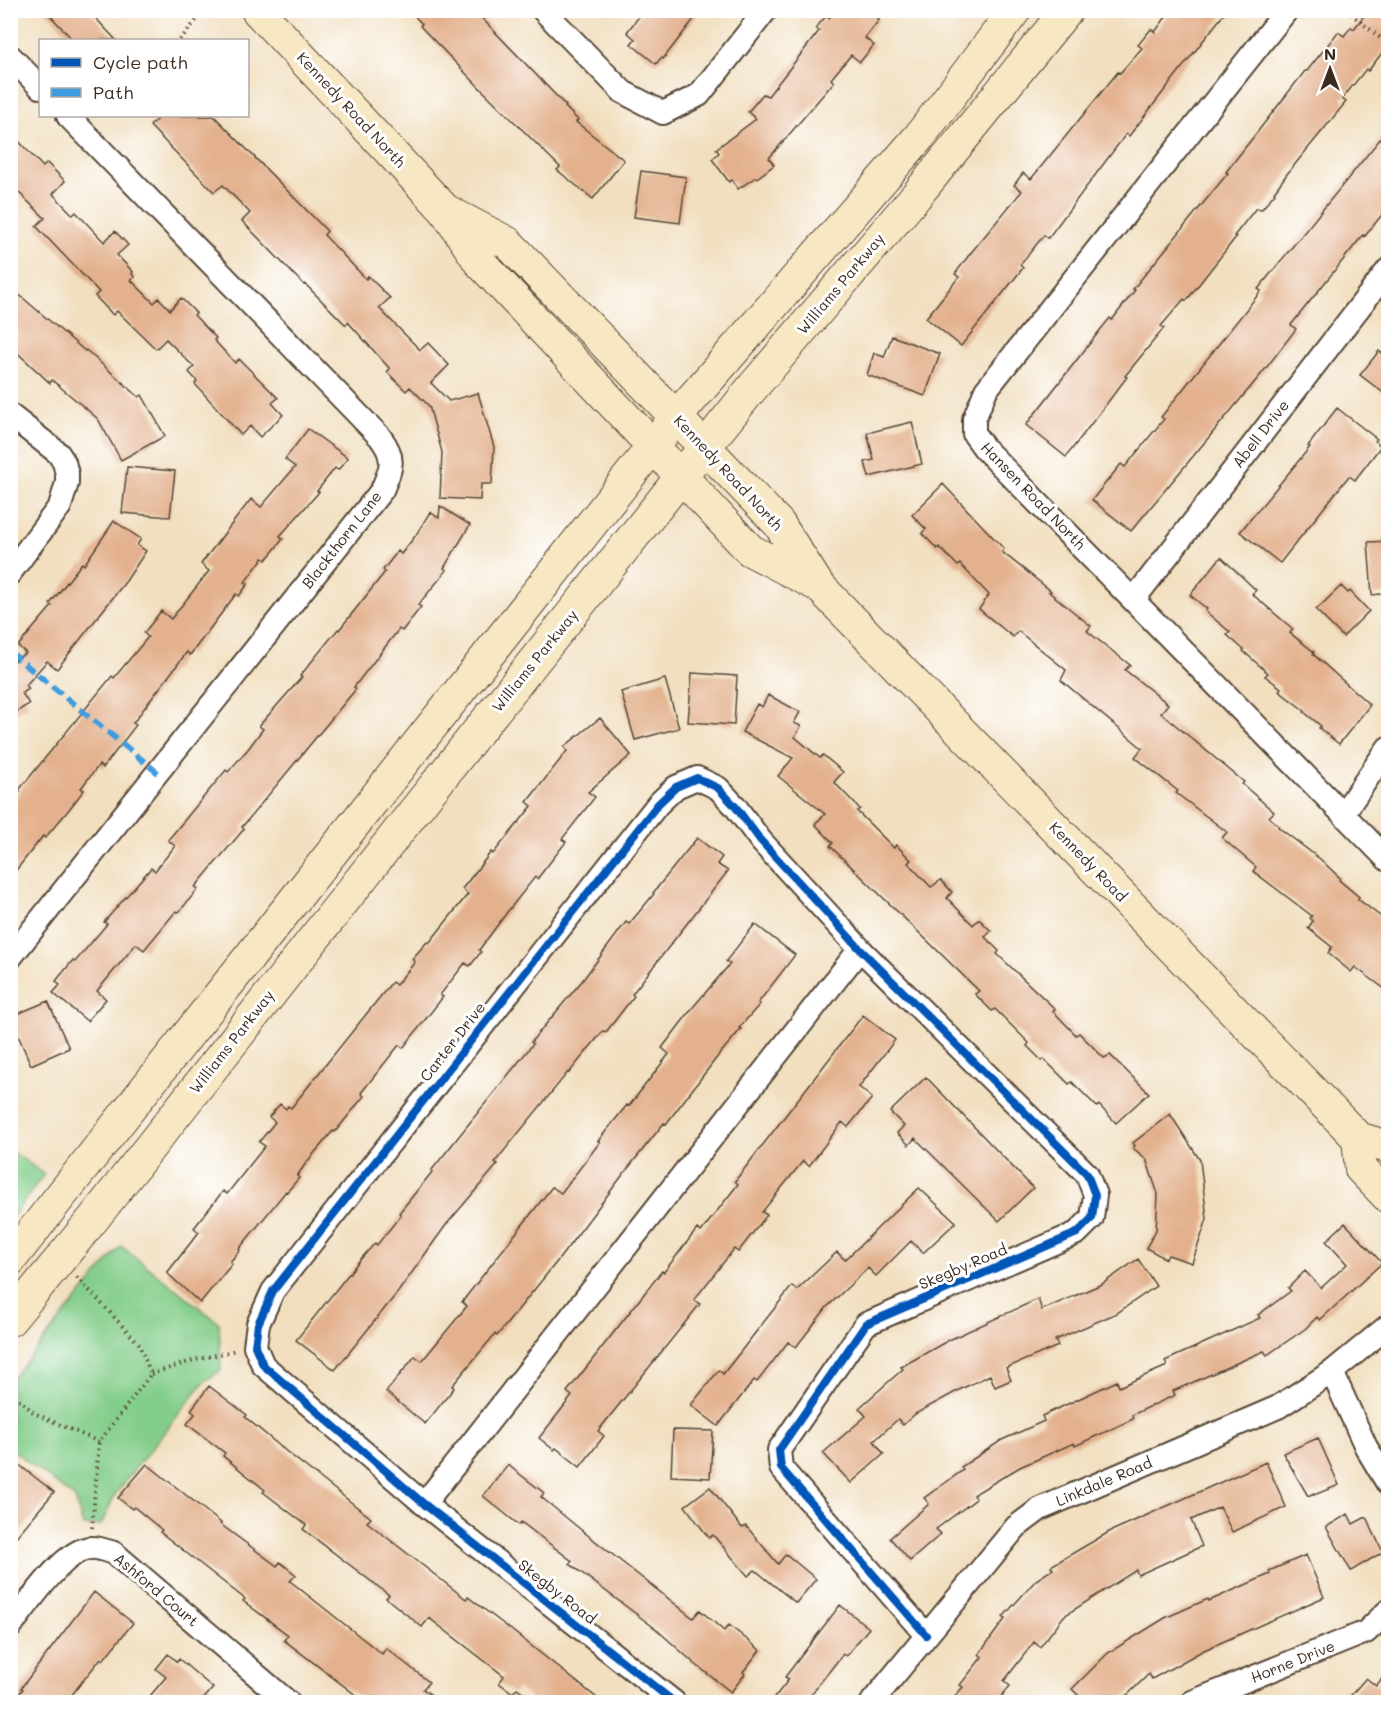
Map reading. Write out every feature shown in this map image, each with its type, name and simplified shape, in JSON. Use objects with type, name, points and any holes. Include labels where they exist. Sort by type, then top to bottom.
[{"type":"main road","name":"Kennedy Road North","points":[[257,10],[445,210],[479,261],[750,549],[818,585]]},
{"type":"main road","points":[[10,1260],[676,417],[919,137],[1015,10]]},
{"type":"main road","name":"Williams Parkway","points":[[10,1320],[94,1218],[413,813],[753,388],[916,196],[1067,10]]},
{"type":"main road","name":"Kennedy Road North","points":[[445,210],[508,243],[779,524],[818,585]]},
{"type":"main road","name":"Kennedy Road","points":[[818,585],[1358,1138],[1389,1147]]},
{"type":"main road","points":[[1358,1138],[1361,1169],[1389,1197]]},
{"type":"street","points":[[543,10],[623,92],[663,113],[699,95],[766,10]]},
{"type":"street","name":"Hansen Road North","points":[[1287,10],[986,390],[974,419],[974,434],[985,449],[1389,860]]},
{"type":"street","points":[[10,56],[39,86]]},
{"type":"street","name":"Blackthorn Lane","points":[[10,958],[382,490],[392,461],[389,449],[380,437],[69,117]]},
{"type":"street","name":"Abell Drive","points":[[1134,599],[1385,282]]},
{"type":"street","points":[[10,415],[58,453],[64,462],[67,483],[60,506],[10,573]]},
{"type":"street","points":[[1343,814],[1389,748]]},
{"type":"street","name":"Carter Drive","points":[[255,1346],[258,1324],[273,1292],[651,814],[676,787],[697,778],[717,788],[735,806],[761,841],[860,949]]},
{"type":"street","points":[[255,1346],[263,1365],[424,1504],[860,949]]},
{"type":"street","name":"Skegby Road","points":[[860,949],[1087,1174],[1095,1195],[1092,1218],[1077,1233],[866,1324],[779,1450],[781,1467],[926,1635]]},
{"type":"street","name":"Linkdale Road","points":[[872,1702],[1017,1527],[1040,1509],[1278,1407],[1332,1372],[1389,1326]]},
{"type":"street","points":[[1332,1372],[1366,1447],[1389,1484]]},
{"type":"street","name":"Skegby Road","points":[[424,1504],[674,1702]]},
{"type":"street","points":[[10,1627],[59,1566],[72,1554],[91,1548]]},
{"type":"street","name":"Ashford Court","points":[[91,1548],[114,1553],[278,1699]]},
{"type":"street","name":"Horne Drive","points":[[1192,1702],[1366,1632],[1389,1611]]},
{"type":"path","points":[[181,39],[205,10]]},
{"type":"path","points":[[1346,10],[1389,44]]},
{"type":"path","points":[[76,1276],[139,1344],[150,1374]]},
{"type":"path","points":[[91,1548],[99,1442],[150,1374],[195,1360],[255,1346]]},
{"type":"path","points":[[10,1391],[34,1413],[99,1442]]},
{"type":"green space","points":[[11,1151],[44,1174],[11,1219]]},
{"type":"green space","points":[[121,1246],[219,1323],[221,1370],[204,1382],[116,1493],[101,1525],[83,1526],[75,1498],[11,1449],[11,1380]]},
{"type":"building","points":[[45,10],[88,10],[115,39],[72,39]]},
{"type":"building","points":[[409,10],[474,10],[566,106],[578,120],[576,122],[624,160],[593,199],[557,170],[560,167],[420,26],[422,24]]},
{"type":"building","points":[[644,10],[701,10],[663,59],[661,58],[656,64],[631,44],[635,39],[627,32]]},
{"type":"building","points":[[835,10],[867,10],[879,20],[865,38],[874,45],[860,62],[851,55],[831,79],[834,82],[769,158],[774,165],[738,189],[732,180],[729,182],[712,159],[719,153],[716,149],[756,119],[748,112],[763,94],[768,96],[819,31],[816,28],[826,16],[829,18]]},
{"type":"building","points":[[1171,10],[1227,10],[1129,136],[1126,134],[1048,238],[1044,235],[1020,265],[1023,268],[961,346],[926,318],[959,277],[955,274],[969,255],[1022,191],[1014,185],[1023,173],[1031,179],[1118,72],[1120,73],[1142,48],[1138,45],[1151,29],[1155,32]]},
{"type":"building","points":[[1368,10],[1389,10],[1389,44],[1342,99],[1346,102],[1287,174],[1275,193],[1262,209],[1256,208],[1186,301],[1184,299],[1161,326],[1164,328],[1125,376],[1127,377],[1066,457],[1026,425],[1228,173],[1226,172],[1305,71],[1338,32],[1344,36],[1351,27],[1354,29]]},
{"type":"building","points":[[159,117],[215,117],[327,231],[324,235],[366,279],[368,276],[390,298],[379,308],[420,350],[428,343],[449,365],[431,383],[449,401],[478,393],[494,447],[492,484],[481,484],[480,500],[440,498],[442,452],[429,406],[410,387],[406,391],[387,372],[390,369],[348,322],[346,325],[242,221],[250,213],[223,185],[214,192],[150,126]]},
{"type":"building","points":[[1389,128],[1389,206],[1291,325],[1296,329],[1263,372],[1131,531],[1092,500],[1121,464],[1125,467],[1164,419],[1161,417],[1261,291],[1258,289]]},
{"type":"building","points":[[10,132],[43,167],[47,163],[65,181],[53,194],[73,215],[76,212],[104,242],[115,231],[128,245],[117,255],[133,272],[135,277],[131,280],[154,303],[159,298],[170,310],[181,298],[196,313],[194,315],[235,363],[239,359],[278,398],[272,403],[283,415],[260,437],[250,426],[241,435],[195,384],[197,381],[189,372],[194,367],[166,339],[156,349],[117,311],[113,315],[95,296],[99,292],[36,226],[45,218],[10,184]]},
{"type":"building","points":[[641,171],[686,177],[680,223],[634,217]]},
{"type":"building","points":[[10,287],[139,397],[142,395],[165,436],[121,460],[98,419],[52,380],[50,383],[10,346]]},
{"type":"building","points":[[892,336],[940,354],[925,396],[867,375],[874,353],[884,357]]},
{"type":"building","points":[[1379,351],[1389,358],[1389,397],[1360,375]]},
{"type":"building","points":[[1337,408],[1377,439],[1375,441],[1381,446],[1355,480],[1349,476],[1280,563],[1240,532],[1310,447],[1308,446]]},
{"type":"building","points":[[912,422],[922,464],[869,477],[865,462],[874,460],[867,433]]},
{"type":"building","points":[[308,429],[348,458],[338,470],[335,468],[317,491],[319,492],[280,536],[283,539],[266,560],[263,558],[245,582],[248,584],[239,596],[236,594],[190,655],[187,652],[133,723],[136,725],[103,768],[99,765],[81,788],[84,790],[67,812],[45,838],[43,836],[10,878],[10,803],[112,676],[114,678],[148,637],[144,633],[161,611],[171,619],[209,571],[201,564],[251,499],[261,507],[295,467],[285,459]]},
{"type":"building","points":[[127,467],[175,471],[170,517],[122,513]]},
{"type":"building","points":[[943,484],[1004,549],[1002,552],[1091,626],[1087,631],[1130,665],[1125,670],[1168,704],[1161,713],[1244,782],[1242,784],[1274,812],[1269,817],[1278,827],[1320,859],[1359,897],[1358,899],[1389,923],[1389,992],[1355,967],[1351,972],[1328,953],[1332,947],[1308,928],[1313,921],[1310,918],[1312,916],[1253,871],[1256,867],[1222,838],[1227,832],[1176,793],[1178,791],[1135,757],[1142,748],[1061,680],[1066,670],[1018,631],[1013,637],[979,609],[989,595],[960,564],[958,566],[939,547],[937,549],[922,533],[926,529],[912,515]]},
{"type":"building","points":[[440,506],[470,525],[444,568],[447,570],[418,605],[421,607],[402,631],[399,629],[354,687],[356,689],[242,827],[244,829],[195,887],[198,889],[179,912],[176,911],[144,950],[136,944],[97,991],[106,999],[87,1021],[53,993],[60,985],[56,981],[107,924],[104,922],[151,868],[155,871],[175,846],[168,840],[226,770],[228,772],[248,749],[263,729],[259,726],[302,677],[300,676],[385,572],[383,570],[398,551],[401,554],[430,512],[439,518]]},
{"type":"building","points":[[114,521],[141,539],[137,545],[146,551],[126,581],[57,669],[47,661],[26,685],[29,689],[22,693],[29,704],[10,716],[10,661],[26,653],[18,646],[52,606],[50,604],[82,563],[84,565]]},
{"type":"building","points":[[1389,541],[1389,593],[1372,595],[1368,542]]},
{"type":"building","points":[[1221,557],[1256,590],[1252,594],[1293,629],[1290,633],[1314,652],[1313,654],[1370,705],[1339,744],[1319,728],[1321,726],[1305,711],[1279,691],[1281,688],[1265,676],[1268,673],[1227,635],[1230,632],[1190,595]]},
{"type":"building","points":[[1341,586],[1348,593],[1350,591],[1369,611],[1343,637],[1316,610]]},
{"type":"building","points":[[692,673],[737,676],[734,725],[688,722]]},
{"type":"building","points":[[665,679],[679,728],[635,740],[621,692]]},
{"type":"building","points":[[768,695],[800,712],[794,723],[801,726],[795,737],[820,758],[823,755],[843,772],[834,782],[860,809],[857,811],[894,848],[896,845],[911,860],[908,863],[931,887],[941,880],[952,892],[947,898],[973,925],[979,919],[991,931],[985,937],[999,951],[997,954],[1055,1009],[1053,1011],[1076,1035],[1079,1033],[1104,1058],[1110,1055],[1149,1093],[1116,1123],[1072,1082],[1069,1084],[1044,1059],[1042,1061],[1027,1046],[1029,1043],[995,1009],[992,1011],[975,994],[979,991],[830,846],[833,843],[815,824],[825,814],[778,776],[793,758],[742,732],[757,704],[762,707]]},
{"type":"building","points":[[600,718],[631,755],[588,792],[595,797],[562,839],[566,842],[508,911],[470,966],[465,963],[440,995],[443,997],[403,1048],[399,1045],[361,1093],[364,1096],[306,1163],[297,1176],[299,1178],[239,1249],[230,1262],[232,1264],[200,1303],[167,1273],[199,1232],[194,1228],[223,1191],[227,1194],[265,1146],[259,1142],[275,1122],[269,1117],[280,1104],[286,1109],[288,1106],[291,1108],[392,982],[396,985],[415,962],[412,959],[427,942],[429,943],[468,894],[462,889],[532,806],[527,802],[567,751],[564,747]]},
{"type":"building","points":[[697,838],[722,857],[717,864],[728,871],[632,994],[634,996],[606,1032],[603,1031],[495,1162],[498,1164],[446,1225],[398,1292],[335,1370],[296,1340],[359,1261],[375,1243],[377,1245],[401,1215],[399,1213],[431,1171],[533,1044],[531,1042],[582,981],[626,922],[629,924]]},
{"type":"building","points":[[755,924],[795,955],[758,1003],[760,1004],[739,1028],[741,1029],[625,1172],[497,1336],[495,1334],[452,1386],[454,1388],[425,1424],[386,1392],[415,1356],[422,1361],[467,1306],[462,1302],[552,1187],[561,1193],[600,1142],[598,1141],[627,1105],[629,1106],[669,1054],[662,1048],[730,964],[726,961]]},
{"type":"building","points":[[48,1001],[69,1048],[31,1065],[10,1017]]},
{"type":"building","points":[[863,1015],[895,1040],[859,1087],[872,1098],[848,1127],[842,1122],[809,1166],[803,1161],[762,1212],[767,1215],[738,1252],[734,1249],[694,1300],[700,1304],[598,1431],[604,1436],[580,1467],[556,1448],[554,1450],[539,1438],[572,1396],[567,1392],[697,1229],[701,1232],[738,1184],[735,1181]]},
{"type":"building","points":[[926,1077],[1033,1188],[999,1221],[915,1138],[909,1145],[897,1133],[904,1126],[890,1112]]},
{"type":"building","points":[[1170,1114],[1200,1160],[1207,1219],[1192,1263],[1168,1255],[1166,1259],[1146,1248],[1156,1230],[1158,1194],[1146,1159],[1133,1148],[1135,1146],[1133,1143]]},
{"type":"building","points":[[919,1188],[956,1222],[923,1253],[911,1241],[876,1276],[868,1268],[827,1307],[796,1347],[788,1342],[718,1426],[691,1405],[719,1370],[723,1374],[792,1286],[797,1290],[837,1252],[845,1260]]},
{"type":"building","points":[[1345,1223],[1382,1263],[1320,1320],[1317,1317],[1305,1329],[1267,1355],[1264,1351],[1173,1391],[1175,1395],[1132,1415],[1133,1419],[1075,1446],[1074,1443],[1020,1467],[973,1495],[976,1499],[936,1529],[941,1534],[910,1561],[890,1538],[929,1504],[924,1498],[963,1470],[961,1467],[1002,1440],[1044,1421],[1042,1416],[1117,1381],[1119,1387],[1167,1366],[1165,1361],[1260,1318],[1258,1315],[1291,1291],[1288,1288],[1305,1271],[1321,1288],[1347,1264],[1326,1241]]},
{"type":"building","points":[[1138,1259],[1156,1286],[1117,1313],[1055,1340],[1058,1346],[1006,1368],[1011,1380],[995,1387],[990,1375],[915,1414],[903,1425],[898,1419],[874,1441],[884,1454],[851,1483],[823,1453],[866,1416],[859,1408],[903,1369],[901,1367],[949,1340],[1038,1299],[1042,1310],[1102,1284]]},
{"type":"building","points":[[209,1386],[247,1415],[245,1417],[287,1452],[371,1518],[367,1522],[466,1599],[468,1597],[510,1629],[602,1702],[537,1702],[517,1688],[513,1693],[499,1683],[504,1676],[429,1618],[422,1627],[386,1598],[389,1595],[303,1529],[306,1525],[263,1492],[265,1490],[223,1456],[225,1453],[187,1424],[195,1414],[191,1410]]},
{"type":"building","points":[[673,1430],[713,1431],[710,1478],[671,1476]]},
{"type":"building","points":[[1318,1438],[1339,1485],[1308,1496],[1283,1453]]},
{"type":"building","points":[[1266,1462],[1286,1507],[1232,1532],[1220,1507],[1191,1520],[1202,1546],[1138,1575],[1136,1570],[1064,1616],[1040,1647],[1034,1642],[1004,1681],[1010,1686],[997,1702],[950,1702],[963,1687],[960,1685],[982,1657],[979,1654],[1005,1619],[1003,1617],[1036,1580],[1053,1569],[1051,1566],[1109,1532]]},
{"type":"building","points":[[18,1464],[54,1492],[10,1544],[10,1473]]},
{"type":"building","points":[[147,1464],[220,1524],[277,1566],[280,1562],[296,1575],[290,1581],[382,1654],[386,1648],[429,1682],[423,1689],[441,1702],[365,1702],[284,1640],[288,1635],[243,1601],[245,1599],[160,1532],[162,1530],[134,1507],[132,1509],[118,1498]]},
{"type":"building","points":[[508,1465],[544,1493],[541,1497],[693,1618],[700,1610],[724,1631],[729,1625],[760,1650],[731,1692],[656,1629],[570,1564],[572,1561],[521,1522],[519,1525],[483,1496]]},
{"type":"building","points":[[710,1487],[742,1528],[746,1526],[778,1564],[786,1554],[816,1579],[796,1603],[755,1570],[748,1576],[713,1535],[709,1538],[685,1506]]},
{"type":"building","points":[[1348,1514],[1353,1524],[1366,1517],[1383,1552],[1351,1571],[1326,1527]]},
{"type":"building","points":[[1306,1555],[1324,1597],[1202,1651],[1152,1679],[1149,1674],[1120,1702],[1085,1702],[1072,1689],[1108,1653],[1165,1618],[1270,1574],[1269,1571]]},
{"type":"building","points":[[94,1592],[133,1623],[66,1702],[13,1702],[23,1689],[21,1688]]},
{"type":"building","points":[[840,1605],[869,1628],[846,1656],[843,1654],[805,1702],[771,1702],[789,1679],[785,1677]]},
{"type":"building","points":[[168,1654],[177,1662],[179,1659],[213,1688],[201,1702],[157,1702],[150,1696],[166,1677],[156,1669]]},
{"type":"building","points":[[1389,1670],[1389,1702],[1345,1702],[1366,1678],[1376,1686]]},
{"type":"marked path","points":[[10,652],[158,773]]},
{"type":"cycle path","points":[[674,1702],[424,1504],[263,1365],[255,1346],[258,1324],[273,1291],[658,804],[676,787],[697,778],[718,788],[735,806],[761,841],[860,949],[1087,1174],[1095,1195],[1092,1218],[1077,1233],[866,1324],[779,1450],[781,1468],[926,1635]]}]
